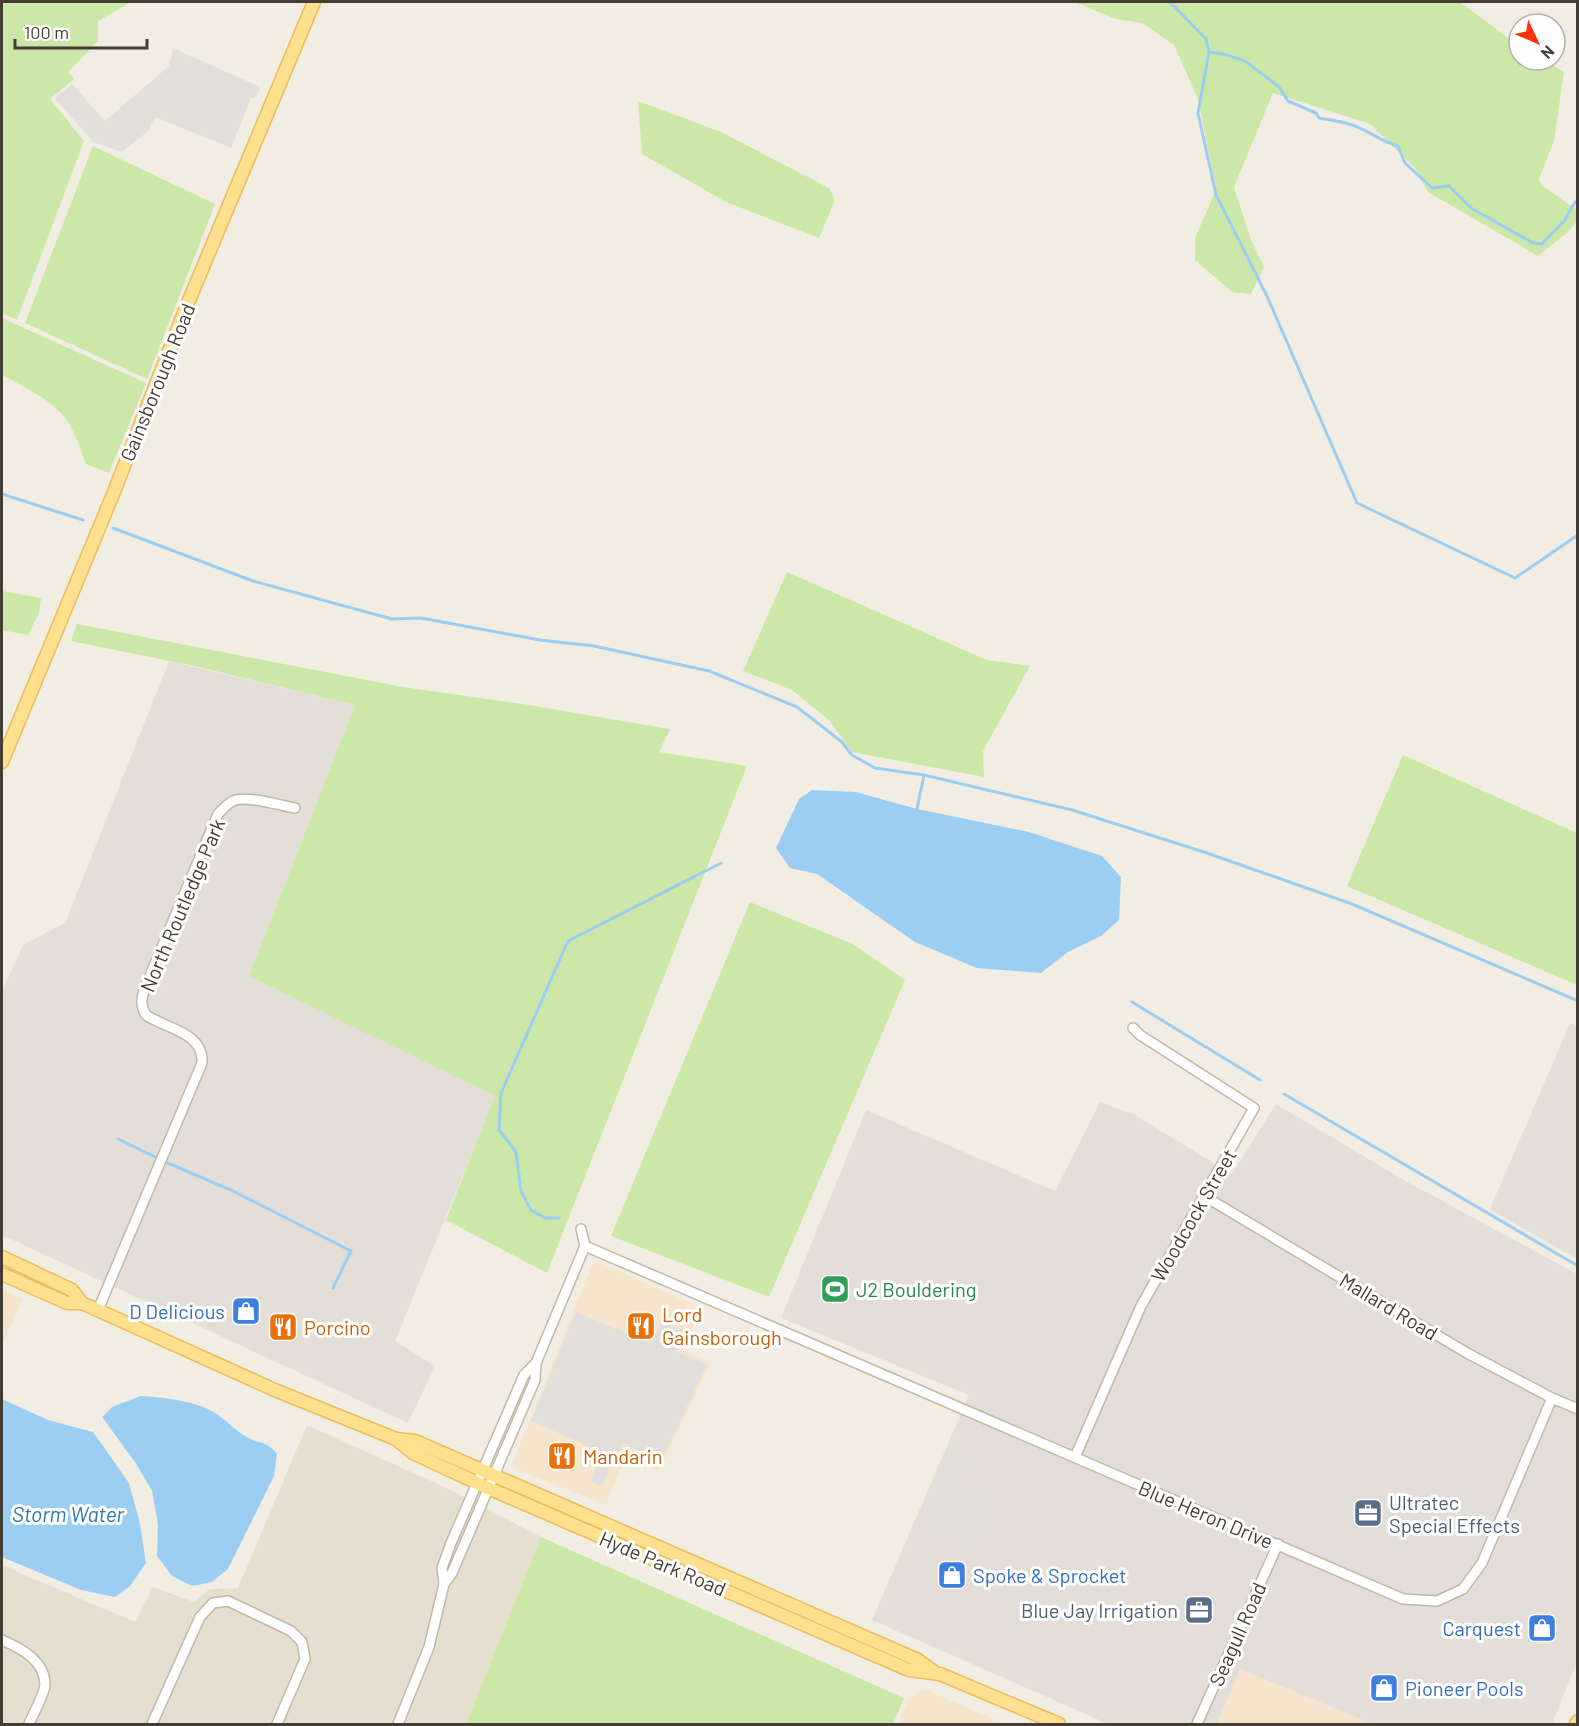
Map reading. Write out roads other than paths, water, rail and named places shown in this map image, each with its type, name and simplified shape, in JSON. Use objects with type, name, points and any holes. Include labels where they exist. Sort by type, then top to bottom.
[{"type":"main road","name":"Gainsborough Road","points":[[2,762],[114,492],[185,310],[314,2]]},
{"type":"main road","name":"Hyde Park Road","points":[[2,1257],[72,1290],[82,1303]]},
{"type":"main road","name":"Hyde Park Road","points":[[2,1274],[67,1303],[82,1303],[277,1390],[396,1439],[414,1441],[485,1479],[918,1660],[936,1673],[1059,1725]]},
{"type":"street","name":"North Routledge Park","points":[[98,1310],[202,1063],[202,1055],[196,1041],[146,1015],[141,1008],[141,1001],[146,985],[218,814],[227,804],[235,800],[247,799],[295,808]]},
{"type":"street","name":"Woodcock Street","points":[[1076,1457],[1140,1306],[1254,1108],[1140,1035],[1133,1028]]},
{"type":"street","name":"Mallard Road","points":[[1204,1196],[1467,1353],[1552,1398],[1578,1409]]},
{"type":"street","points":[[398,1725],[429,1647],[444,1584],[452,1573],[485,1479],[535,1380],[536,1363],[585,1246],[581,1229]]},
{"type":"street","name":"Blue Heron Drive","points":[[585,1246],[1403,1599],[1437,1601],[1463,1589],[1482,1563],[1552,1398]]},
{"type":"street","name":"Seagull Road","points":[[1197,1725],[1278,1544]]},
{"type":"street","points":[[152,1725],[200,1617],[213,1603],[228,1601],[291,1631],[302,1642],[305,1659],[277,1725]]},
{"type":"street","points":[[2,1640],[25,1650],[42,1671],[45,1686],[29,1725]]},
{"type":"water","points":[[812,790],[856,792],[917,809],[1029,832],[1102,856],[1121,877],[1119,920],[1101,936],[1068,952],[1041,973],[977,968],[915,942],[817,874],[790,868],[776,848],[799,799]]},
{"type":"water","name":"Storm Water","points":[[141,1396],[179,1400],[199,1405],[219,1416],[244,1435],[267,1445],[277,1454],[274,1476],[228,1569],[212,1582],[192,1586],[172,1576],[157,1556],[158,1524],[152,1491],[135,1462],[102,1417],[112,1407]]},
{"type":"water","name":"Storm Water","points":[[2,1399],[48,1420],[93,1432],[129,1483],[140,1524],[146,1563],[130,1586],[115,1597],[81,1590],[2,1557]]},
{"type":"waterway","points":[[1170,2],[1206,39],[1209,52],[1198,113],[1216,195],[1267,296],[1357,503],[1515,578],[1578,535]]},
{"type":"waterway","points":[[1209,52],[1245,61],[1279,87],[1288,101],[1316,113],[1319,118],[1355,126],[1398,146],[1405,163],[1432,188],[1449,186],[1471,208],[1533,243],[1542,244],[1564,221],[1575,202],[1578,202]]},
{"type":"waterway","points":[[2,494],[83,520]]},
{"type":"waterway","points":[[113,528],[253,581],[392,619],[421,618],[540,640],[594,646],[709,671],[797,707],[842,742],[852,755],[875,768],[924,775],[1072,810],[1204,852],[1352,904],[1578,1001]]},
{"type":"waterway","points":[[917,809],[924,775]]},
{"type":"waterway","points":[[559,1218],[545,1218],[531,1210],[521,1191],[516,1152],[499,1130],[501,1093],[568,941],[721,863]]},
{"type":"waterway","points":[[1132,1002],[1260,1080]]},
{"type":"waterway","points":[[1284,1094],[1578,1266]]},
{"type":"waterway","points":[[118,1139],[233,1191],[351,1251],[333,1288]]},
{"type":"place","name":"J2 Bouldering","points":[[835,1289]]},
{"type":"place","name":"D Delicious","points":[[246,1311]]},
{"type":"place","name":"Lord Gainsborough","points":[[641,1326]]},
{"type":"place","name":"Porcino","points":[[283,1327]]},
{"type":"place","name":"Mandarin","points":[[562,1456]]},
{"type":"place","name":"Ultratec Special Effects","points":[[1368,1513]]},
{"type":"place","name":"Spoke & Sprocket","points":[[952,1575]]},
{"type":"place","name":"Blue Jay Irrigation","points":[[1199,1610]]},
{"type":"place","name":"Carquest","points":[[1542,1628]]},
{"type":"place","name":"Pioneer Pools","points":[[1384,1688]]}]
